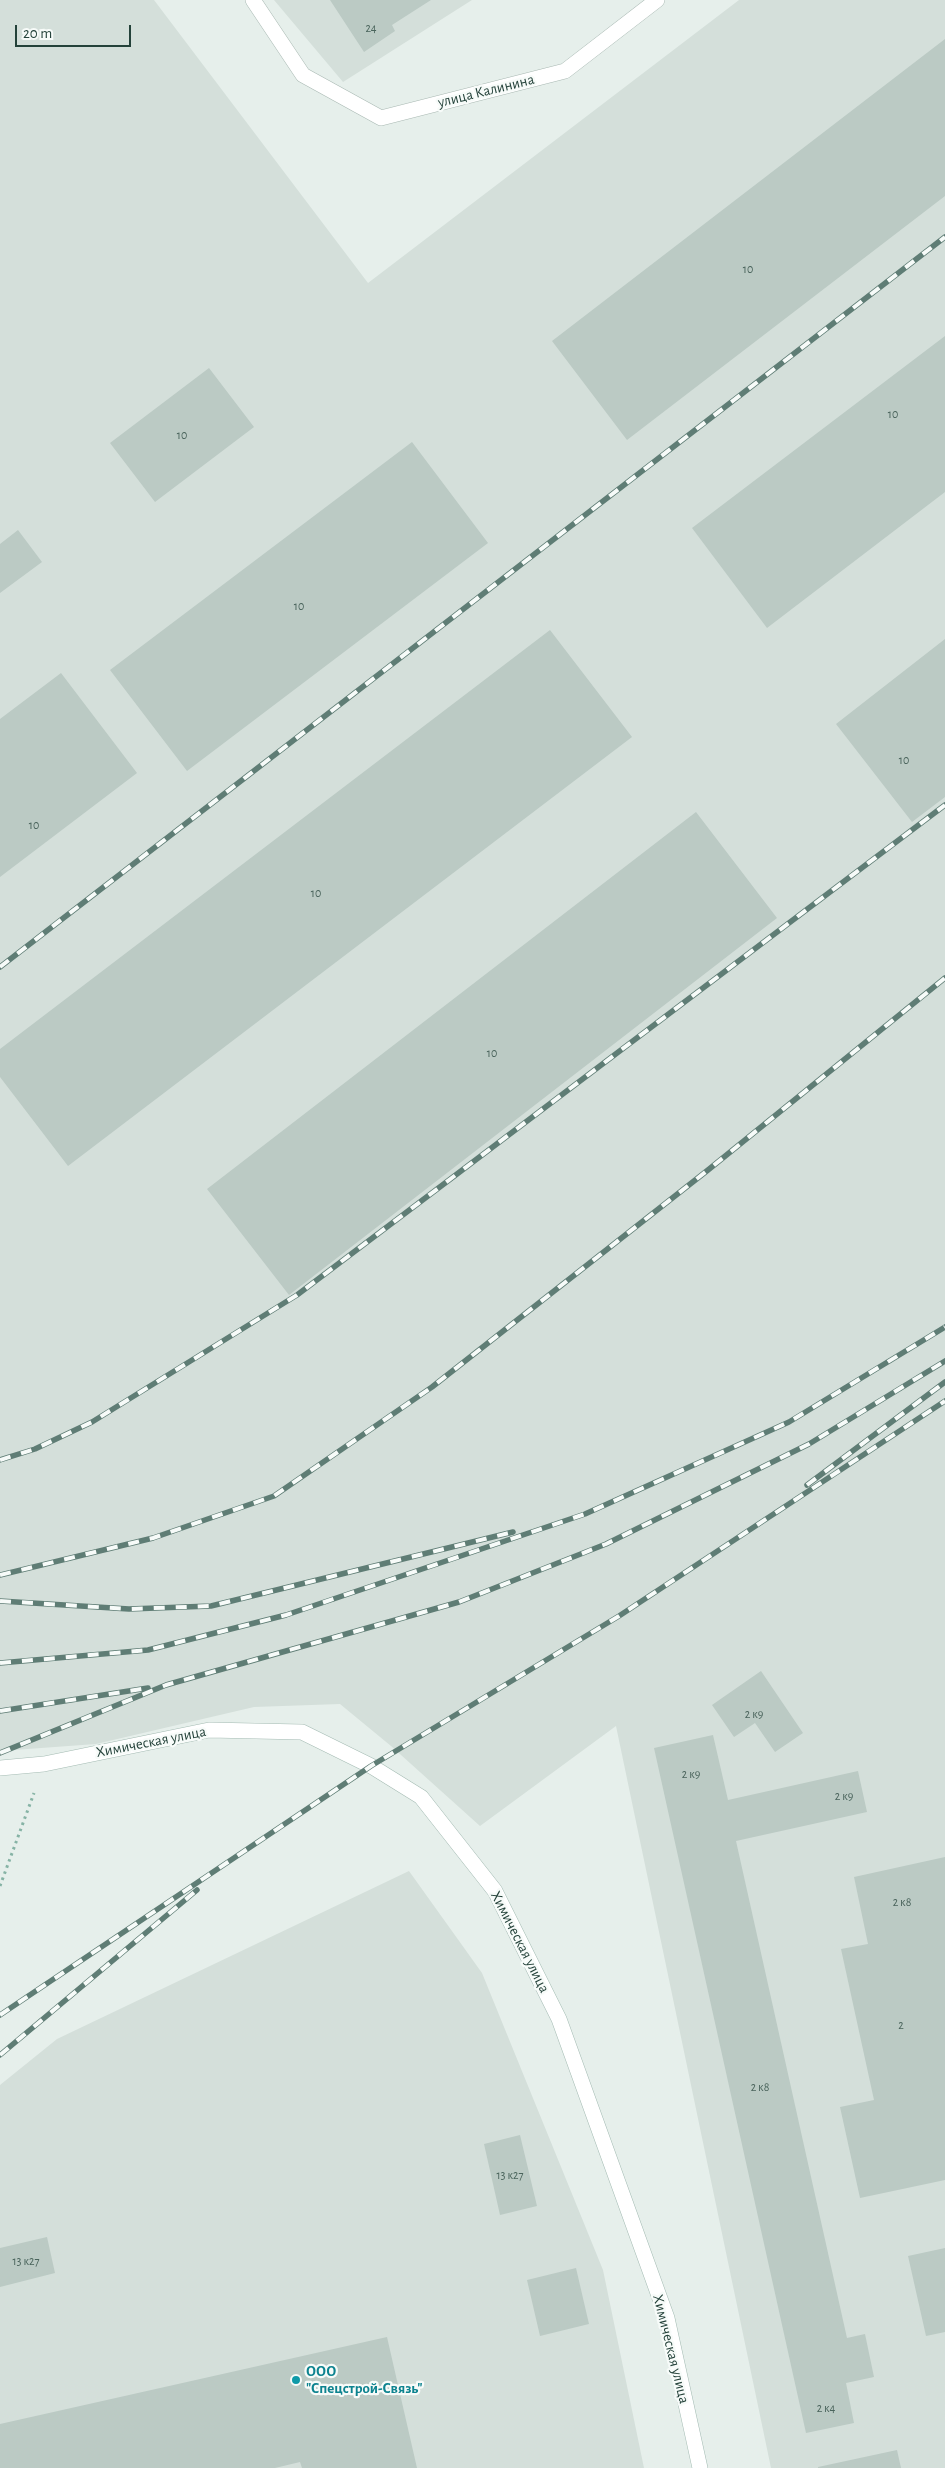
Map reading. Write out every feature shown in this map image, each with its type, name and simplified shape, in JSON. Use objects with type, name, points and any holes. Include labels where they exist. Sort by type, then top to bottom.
[{"type":"street","name":"улица Калинина","points":[[252,0],[303,75],[382,118],[565,71],[657,0]]},
{"type":"street","name":"Химическая улица","points":[[0,1768],[44,1764],[209,1730],[302,1732],[372,1766],[421,1798],[496,1891],[559,2019],[667,2318],[700,2468]]},
{"type":"path","points":[[0,1886],[44,1764]]},
{"type":"shaded area","points":[[0,0],[154,0],[368,283],[739,0],[945,0],[945,2468],[771,2468],[616,1726],[480,1826],[391,1746],[340,1704],[254,1707],[96,1744],[0,1751]]},
{"type":"shaded area","points":[[274,0],[472,0],[343,82]]},
{"type":"shaded area","points":[[409,1871],[482,1973],[603,2270],[644,2468],[0,2468],[0,2085],[57,2039]]},
{"type":"building","points":[[330,0],[431,0],[392,25],[395,31],[364,52]]},
{"type":"building","points":[[945,39],[945,196],[627,440],[552,341]]},
{"type":"building","points":[[945,336],[945,492],[767,628],[692,528]]},
{"type":"building","points":[[209,368],[254,427],[155,502],[110,443]]},
{"type":"building","points":[[412,442],[488,543],[187,771],[110,670]]},
{"type":"building","points":[[18,530],[42,562],[0,593],[0,544]]},
{"type":"building","points":[[550,630],[632,737],[68,1166],[0,1077],[0,1049]]},
{"type":"building","points":[[945,639],[945,797],[912,822],[836,724]]},
{"type":"building","points":[[61,673],[137,773],[0,877],[0,719]]},
{"type":"building","points":[[696,812],[777,918],[289,1295],[207,1189]]},
{"type":"building","points":[[761,1671],[803,1733],[775,1752],[755,1723],[734,1737],[712,1705]]},
{"type":"building","points":[[713,1735],[728,1800],[858,1771],[867,1812],[736,1841],[847,2338],[865,2334],[874,2377],[846,2383],[854,2423],[806,2433],[654,1748]]},
{"type":"building","points":[[945,1857],[945,2180],[860,2198],[840,2107],[874,2100],[841,1949],[868,1944],[854,1877]]},
{"type":"building","points":[[520,2135],[537,2206],[500,2215],[484,2144]]},
{"type":"building","points":[[47,2237],[55,2273],[0,2287],[0,2248]]},
{"type":"building","points":[[945,2248],[945,2332],[926,2336],[908,2256]]},
{"type":"building","points":[[576,2268],[589,2324],[540,2336],[527,2280]]},
{"type":"building","name":"ООО \"Спецстрой-Связь\"","points":[[387,2337],[417,2468],[302,2468],[300,2462],[275,2468],[0,2468],[0,2424]]},
{"type":"building","points":[[897,2450],[901,2468],[818,2468],[818,2467]]},
{"type":"railway","points":[[0,967],[945,237]]},
{"type":"railway","points":[[0,1460],[35,1449],[92,1422],[297,1295],[945,805]]},
{"type":"railway","points":[[0,1575],[153,1538],[274,1496],[432,1387],[708,1170],[945,978]]},
{"type":"railway","points":[[0,1663],[148,1650],[286,1615],[585,1514],[789,1422],[945,1327]]},
{"type":"railway","points":[[0,1753],[166,1685],[459,1602],[606,1544],[809,1444],[945,1361]]},
{"type":"railway","points":[[807,1485],[945,1382]]},
{"type":"railway","points":[[0,2015],[371,1766],[619,1616],[945,1401]]},
{"type":"railway","points":[[0,1601],[129,1609],[211,1606],[513,1532]]},
{"type":"railway","points":[[0,1711],[148,1688]]},
{"type":"railway","points":[[0,2055],[197,1890]]},
{"type":"place","name":"ООО \"Спецстрой-Связь\"","points":[[296,2380]]}]
